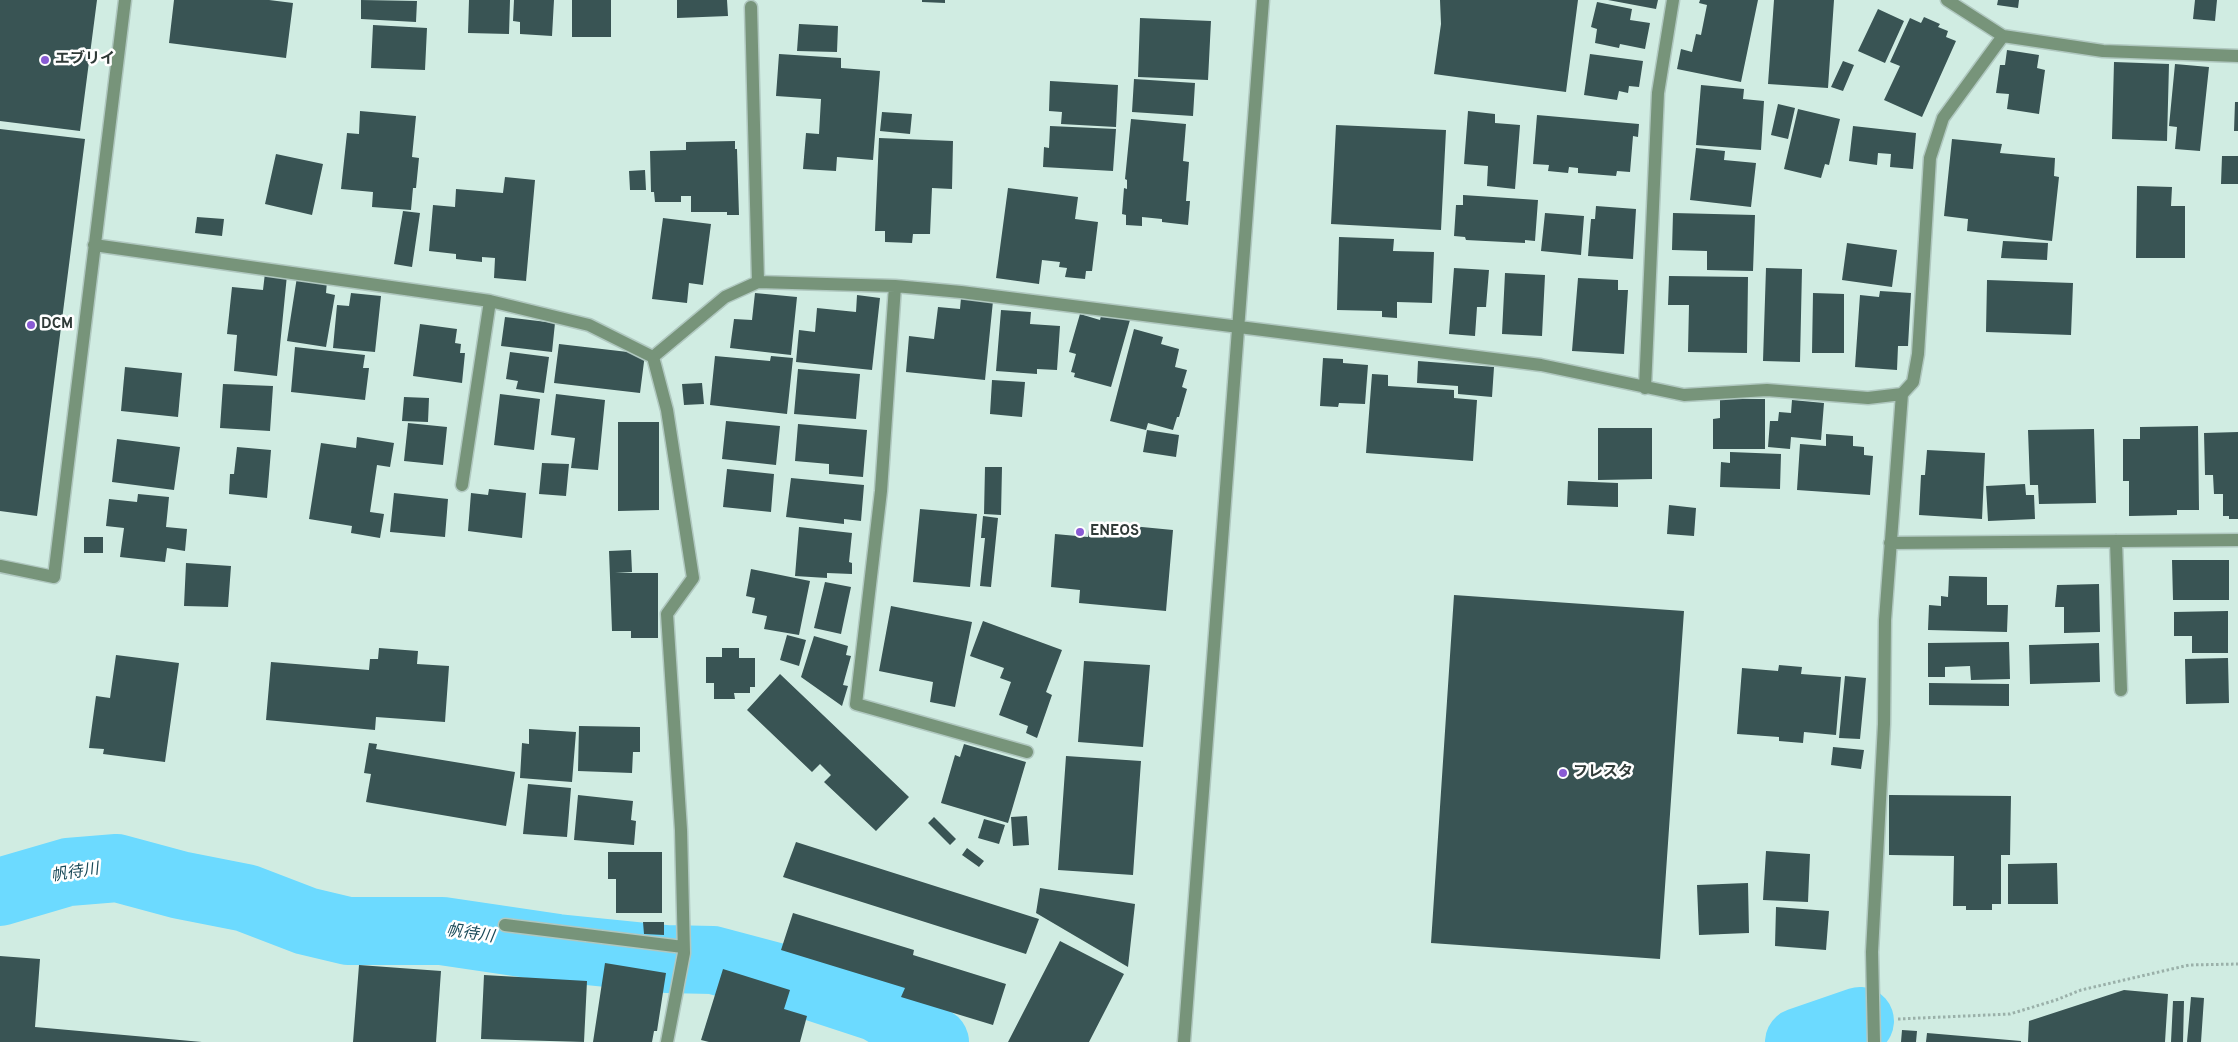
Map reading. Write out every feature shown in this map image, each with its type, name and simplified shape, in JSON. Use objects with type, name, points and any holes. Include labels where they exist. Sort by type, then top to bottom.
[{"type":"street","points":[[0,566],[54,577],[125,0]]},
{"type":"street","points":[[1184,1042],[1263,0]]},
{"type":"street","points":[[1645,388],[1658,93],[1672,0]]},
{"type":"street","points":[[1947,0],[2003,36],[2103,51],[2238,56]]},
{"type":"street","points":[[752,7],[758,282]]},
{"type":"street","points":[[1874,1042],[1872,952],[1884,724],[1885,620],[1902,394],[1913,382],[1918,354],[1930,158],[1943,118],[2003,36]]},
{"type":"street","points":[[94,245],[490,301],[589,325],[653,357],[667,410],[693,578],[667,614],[681,830],[683,947],[667,1042]]},
{"type":"street","points":[[653,357],[725,297],[758,282],[894,286],[961,292],[1239,326],[1541,366],[1684,395],[1767,390],[1868,398],[1902,394]]},
{"type":"street","points":[[894,286],[881,491],[856,704],[1027,752]]},
{"type":"street","points":[[462,485],[490,301]]},
{"type":"street","points":[[1890,543],[2238,540]]},
{"type":"street","points":[[2116,541],[2121,690]]},
{"type":"street","points":[[505,925],[683,947]]},
{"type":"path","points":[[1873,1020],[2010,1014],[2081,990],[2189,965],[2238,964]]},
{"type":"building","name":"エブリイ","points":[[0,0],[97,0],[80,131],[0,121]]},
{"type":"building","points":[[174,0],[269,0],[293,3],[286,58],[169,43]]},
{"type":"building","points":[[361,0],[417,1],[416,22],[361,19]]},
{"type":"building","points":[[469,0],[510,0],[509,34],[468,33]]},
{"type":"building","points":[[514,0],[554,0],[552,36],[520,34],[520,22],[513,21]]},
{"type":"building","points":[[572,0],[611,0],[611,37],[572,37]]},
{"type":"building","points":[[677,0],[727,0],[728,16],[677,18]]},
{"type":"building","points":[[922,0],[945,0],[945,3],[922,2]]},
{"type":"building","points":[[1440,0],[1578,0],[1566,92],[1434,74],[1441,24]]},
{"type":"building","points":[[1608,0],[1658,0],[1656,9]]},
{"type":"building","points":[[1700,0],[1758,0],[1741,82],[1677,69],[1681,49],[1692,52],[1696,34],[1701,35],[1707,5],[1699,3]]},
{"type":"building","points":[[1774,0],[1834,0],[1828,88],[1768,84]]},
{"type":"building","points":[[1998,0],[2019,0],[2018,8],[1997,5]]},
{"type":"building","points":[[2195,0],[2217,0],[2215,21],[2193,19]]},
{"type":"building","points":[[1597,2],[1632,9],[1630,20],[1650,23],[1645,49],[1620,44],[1619,48],[1595,43],[1597,29],[1591,27]]},
{"type":"building","points":[[1878,9],[1904,21],[1885,63],[1858,51]]},
{"type":"building","points":[[1924,17],[1940,24],[1938,27],[1948,31],[1946,37],[1956,41],[1922,117],[1884,100],[1900,66],[1890,62],[1910,18],[1921,23]]},
{"type":"building","points":[[1140,18],[1211,21],[1208,80],[1138,77]]},
{"type":"building","points":[[799,24],[838,26],[837,52],[797,51]]},
{"type":"building","points":[[373,25],[427,28],[425,70],[371,68]]},
{"type":"building","points":[[2007,50],[2039,55],[2037,68],[2045,70],[2039,114],[2007,109],[2009,94],[1996,93],[2000,65],[2005,65]]},
{"type":"building","points":[[779,54],[841,58],[841,68],[880,71],[873,160],[837,157],[836,171],[803,169],[806,133],[819,134],[821,99],[776,96]]},
{"type":"building","points":[[1590,54],[1643,61],[1639,87],[1629,86],[1628,93],[1619,91],[1617,100],[1584,95]]},
{"type":"building","points":[[1843,61],[1854,65],[1843,91],[1831,87]]},
{"type":"building","points":[[2114,62],[2169,64],[2167,141],[2112,139]]},
{"type":"building","points":[[2175,64],[2209,67],[2200,151],[2175,149],[2177,127],[2169,126]]},
{"type":"building","points":[[1134,79],[1195,83],[1193,116],[1132,112]]},
{"type":"building","points":[[1050,81],[1118,85],[1116,127],[1061,124],[1062,112],[1049,111]]},
{"type":"building","points":[[1701,85],[1744,89],[1743,99],[1764,101],[1761,150],[1696,145]]},
{"type":"building","points":[[2235,102],[2238,102],[2238,131],[2234,131]]},
{"type":"building","points":[[1778,104],[1795,108],[1788,139],[1771,135]]},
{"type":"building","points":[[1798,109],[1840,119],[1829,165],[1825,164],[1821,178],[1784,169]]},
{"type":"building","points":[[360,111],[416,116],[412,157],[419,158],[416,188],[413,188],[411,210],[372,207],[373,192],[341,189],[347,133],[359,134]]},
{"type":"building","points":[[1468,111],[1495,114],[1495,123],[1520,125],[1515,189],[1487,186],[1488,166],[1464,164]]},
{"type":"building","points":[[882,112],[912,114],[910,134],[880,131]]},
{"type":"building","points":[[1537,115],[1639,124],[1638,137],[1633,136],[1630,172],[1617,171],[1616,176],[1578,173],[1578,168],[1569,167],[1568,173],[1548,171],[1549,165],[1533,164]]},
{"type":"building","points":[[1131,119],[1186,124],[1183,161],[1189,162],[1186,201],[1190,201],[1188,225],[1142,217],[1142,226],[1126,225],[1126,215],[1122,214],[1124,188],[1127,189],[1127,180],[1125,179]]},
{"type":"building","points":[[1336,125],[1446,130],[1441,230],[1331,224]]},
{"type":"building","points":[[1050,126],[1116,129],[1113,171],[1043,167],[1044,147],[1049,148]]},
{"type":"building","points":[[1853,126],[1916,133],[1913,169],[1890,167],[1891,154],[1878,153],[1877,165],[1849,161]]},
{"type":"building","name":"DCM","points":[[0,129],[85,139],[37,516],[0,511]]},
{"type":"building","points":[[879,138],[953,141],[952,189],[932,188],[930,234],[913,234],[912,243],[885,242],[885,231],[875,231]]},
{"type":"building","points":[[1952,139],[2002,144],[2000,153],[2055,158],[2054,176],[2059,177],[2052,241],[1967,231],[1968,219],[1944,216]]},
{"type":"building","points":[[735,141],[735,149],[737,149],[739,215],[727,215],[727,212],[691,212],[691,196],[681,196],[681,202],[655,202],[654,192],[651,192],[650,151],[686,150],[686,142]]},
{"type":"building","points":[[1696,148],[1725,151],[1724,160],[1756,163],[1751,207],[1690,200]]},
{"type":"building","points":[[276,154],[323,164],[312,215],[265,204]]},
{"type":"building","points":[[2222,156],[2238,156],[2238,184],[2221,184]]},
{"type":"building","points":[[645,170],[646,190],[630,190],[629,171]]},
{"type":"building","points":[[505,177],[535,180],[526,281],[494,278],[495,258],[482,257],[482,262],[456,259],[456,254],[429,251],[433,205],[455,207],[456,189],[503,193]]},
{"type":"building","points":[[2137,186],[2172,187],[2171,206],[2185,206],[2185,258],[2136,258]]},
{"type":"building","points":[[1008,188],[1078,197],[1075,219],[1098,222],[1092,271],[1086,271],[1085,279],[1065,277],[1067,268],[1059,267],[1060,262],[1042,260],[1039,284],[996,278]]},
{"type":"building","points":[[1463,195],[1538,200],[1535,241],[1525,240],[1525,243],[1466,240],[1465,237],[1454,236],[1456,205],[1463,205]]},
{"type":"building","points":[[1596,206],[1636,209],[1633,259],[1588,256],[1591,219],[1595,219]]},
{"type":"building","points":[[403,211],[420,213],[412,267],[394,264]]},
{"type":"building","points":[[1545,213],[1584,216],[1581,255],[1541,251]]},
{"type":"building","points":[[1673,213],[1755,215],[1753,271],[1707,270],[1707,251],[1672,250]]},
{"type":"building","points":[[197,217],[224,219],[222,236],[195,233]]},
{"type":"building","points":[[663,218],[711,224],[703,285],[689,283],[687,303],[652,299]]},
{"type":"building","points":[[1339,237],[1394,239],[1393,251],[1434,252],[1432,303],[1397,302],[1397,318],[1382,317],[1382,311],[1337,310]]},
{"type":"building","points":[[2003,241],[2048,243],[2047,260],[2001,258]]},
{"type":"building","points":[[1847,243],[1897,250],[1892,287],[1842,280]]},
{"type":"building","points":[[1454,268],[1489,270],[1486,307],[1477,307],[1475,336],[1449,334]]},
{"type":"building","points":[[1766,268],[1802,269],[1800,362],[1763,361]]},
{"type":"building","points":[[265,273],[287,275],[277,376],[234,371],[237,335],[227,334],[232,287],[263,290]]},
{"type":"building","points":[[1505,273],[1545,275],[1542,336],[1502,334]]},
{"type":"building","points":[[1669,276],[1748,277],[1747,353],[1688,352],[1689,305],[1668,305]]},
{"type":"building","points":[[297,277],[327,281],[326,293],[335,295],[326,347],[287,341]]},
{"type":"building","points":[[1578,278],[1618,280],[1618,290],[1628,290],[1624,354],[1572,351]]},
{"type":"building","points":[[1987,280],[2073,283],[2071,335],[1986,332]]},
{"type":"building","points":[[1880,291],[1911,293],[1908,346],[1898,346],[1897,370],[1855,367],[1860,295],[1879,297]]},
{"type":"building","points":[[351,293],[381,296],[375,352],[333,348],[337,305],[349,306]]},
{"type":"building","points":[[755,293],[797,297],[791,355],[730,348],[734,319],[752,320]]},
{"type":"building","points":[[1813,293],[1844,294],[1844,353],[1812,353]]},
{"type":"building","points":[[857,295],[880,298],[872,370],[796,362],[799,330],[815,332],[817,308],[856,312]]},
{"type":"building","points":[[961,298],[993,301],[985,380],[906,372],[909,336],[934,339],[938,307],[960,309]]},
{"type":"building","points":[[1001,310],[1031,312],[1030,324],[1060,326],[1057,370],[1037,369],[1037,374],[996,371]]},
{"type":"building","points":[[1102,312],[1130,320],[1111,387],[1074,377],[1075,373],[1071,372],[1076,354],[1069,352],[1080,314],[1100,320]]},
{"type":"building","points":[[505,317],[555,323],[552,352],[501,346]]},
{"type":"building","points":[[420,324],[457,329],[455,343],[461,344],[460,353],[465,353],[462,383],[413,376]]},
{"type":"building","points":[[1134,329],[1163,337],[1161,344],[1179,349],[1175,367],[1187,370],[1182,387],[1187,389],[1173,430],[1148,423],[1146,430],[1110,421]]},
{"type":"building","points":[[559,344],[645,354],[640,393],[554,383]]},
{"type":"building","points":[[295,347],[365,355],[363,368],[369,368],[365,400],[291,392]]},
{"type":"building","points":[[510,352],[549,357],[544,393],[516,389],[518,381],[506,379]]},
{"type":"building","points":[[715,356],[770,361],[771,356],[793,358],[787,414],[710,405]]},
{"type":"building","points":[[1323,358],[1343,359],[1343,363],[1368,365],[1365,404],[1339,403],[1338,407],[1320,406]]},
{"type":"building","points":[[1418,361],[1494,367],[1492,397],[1458,394],[1458,386],[1417,383]]},
{"type":"building","points":[[125,367],[182,373],[178,417],[121,411]]},
{"type":"building","points":[[798,369],[860,374],[856,419],[794,414]]},
{"type":"building","points":[[1372,374],[1388,375],[1388,386],[1454,390],[1454,398],[1477,400],[1473,461],[1366,453]]},
{"type":"building","points":[[992,380],[1025,382],[1022,417],[990,414]]},
{"type":"building","points":[[702,383],[704,404],[684,405],[682,384]]},
{"type":"building","points":[[223,384],[273,386],[270,431],[220,428]]},
{"type":"building","points":[[500,394],[540,399],[534,450],[494,445]]},
{"type":"building","points":[[556,394],[605,400],[598,470],[571,468],[575,438],[551,435]]},
{"type":"building","points":[[404,397],[429,398],[428,422],[402,421]]},
{"type":"building","points":[[1720,399],[1765,399],[1765,449],[1713,449],[1713,419],[1720,418]]},
{"type":"building","points":[[1792,400],[1824,403],[1821,440],[1791,437],[1790,449],[1768,447],[1770,421],[1778,421],[1779,412],[1791,413]]},
{"type":"building","points":[[726,421],[780,426],[776,465],[722,459]]},
{"type":"building","points":[[618,422],[659,422],[659,510],[618,511]]},
{"type":"building","points":[[408,423],[447,427],[443,465],[404,461]]},
{"type":"building","points":[[798,424],[867,430],[863,477],[829,474],[829,464],[795,461]]},
{"type":"building","points":[[2198,426],[2199,510],[2177,510],[2177,515],[2129,516],[2129,481],[2123,481],[2123,439],[2140,439],[2140,427]]},
{"type":"building","points":[[1598,428],[1652,428],[1652,479],[1598,480]]},
{"type":"building","points":[[2094,429],[2096,503],[2039,504],[2038,485],[2030,485],[2028,430]]},
{"type":"building","points":[[1147,430],[1179,435],[1176,457],[1143,452]]},
{"type":"building","points":[[2238,432],[2238,519],[2229,519],[2229,516],[2223,516],[2223,494],[2214,494],[2213,475],[2205,475],[2204,433]]},
{"type":"building","points":[[1826,434],[1853,436],[1853,446],[1864,447],[1864,455],[1873,456],[1870,495],[1797,490],[1800,444],[1826,446]]},
{"type":"building","points":[[357,437],[394,443],[390,467],[377,465],[370,512],[384,514],[380,538],[351,533],[352,526],[309,519],[321,443],[356,448]]},
{"type":"building","points":[[117,439],[180,447],[174,490],[112,482]]},
{"type":"building","points":[[237,447],[271,450],[267,498],[229,494],[230,474],[234,474]]},
{"type":"building","points":[[1927,450],[1985,453],[1982,519],[1919,515],[1921,475],[1925,475]]},
{"type":"building","points":[[1730,452],[1781,454],[1780,489],[1720,487],[1721,462],[1730,463]]},
{"type":"building","points":[[542,463],[569,464],[566,496],[539,494]]},
{"type":"building","points":[[985,467],[1002,467],[1001,515],[984,514]]},
{"type":"building","points":[[727,469],[774,474],[771,512],[723,507]]},
{"type":"building","points":[[791,478],[864,485],[861,521],[844,519],[844,524],[786,517]]},
{"type":"building","points":[[1568,481],[1618,483],[1618,507],[1567,505]]},
{"type":"building","points":[[2025,484],[2026,495],[2034,495],[2035,519],[1988,521],[1986,486]]},
{"type":"building","points":[[489,489],[526,493],[522,538],[468,531],[471,493],[488,495]]},
{"type":"building","points":[[394,493],[448,499],[445,537],[390,532]]},
{"type":"building","points":[[138,494],[169,497],[166,527],[187,529],[185,551],[167,548],[165,562],[120,557],[124,528],[106,526],[109,499],[137,502]]},
{"type":"building","points":[[1669,505],[1696,508],[1694,536],[1667,534]]},
{"type":"building","points":[[920,509],[977,514],[970,587],[913,582]]},
{"type":"building","points":[[983,516],[998,518],[991,587],[980,586],[985,538],[981,538]]},
{"type":"building","points":[[1090,522],[1173,530],[1166,611],[1079,603],[1080,590],[1051,587],[1055,534],[1088,537]]},
{"type":"building","points":[[799,527],[852,533],[849,562],[852,563],[852,574],[827,573],[827,578],[795,576]]},
{"type":"building","points":[[84,537],[103,537],[103,553],[84,553]]},
{"type":"building","points":[[631,550],[632,572],[615,573],[658,573],[658,638],[631,638],[631,631],[612,631],[609,551]]},
{"type":"building","points":[[2172,560],[2229,560],[2229,600],[2173,600]]},
{"type":"building","points":[[186,563],[231,566],[228,607],[184,606]]},
{"type":"building","points":[[751,569],[810,581],[799,635],[764,629],[767,616],[752,613],[755,598],[746,596]]},
{"type":"building","points":[[1949,576],[1987,577],[1987,605],[2008,605],[2007,632],[1928,630],[1929,605],[1941,606],[1941,596],[1948,597]]},
{"type":"building","points":[[825,582],[851,587],[841,634],[814,628]]},
{"type":"building","points":[[2099,584],[2100,632],[2064,633],[2064,607],[2055,607],[2057,585]]},
{"type":"building","points":[[1454,595],[1684,611],[1660,959],[1431,943]]},
{"type":"building","points":[[891,606],[972,622],[955,707],[930,702],[933,682],[879,671]]},
{"type":"building","points":[[2228,611],[2228,653],[2192,653],[2192,636],[2174,636],[2174,612]]},
{"type":"building","points":[[983,621],[1062,650],[1046,692],[1052,695],[1037,738],[1026,733],[1028,726],[999,715],[1011,682],[1000,678],[1004,668],[970,656]]},
{"type":"building","points":[[787,635],[806,640],[799,666],[780,660]]},
{"type":"building","points":[[814,636],[848,646],[846,655],[851,656],[843,685],[848,686],[842,706],[801,677]]},
{"type":"building","points":[[2009,642],[2010,679],[1971,680],[1970,666],[1945,667],[1945,677],[1928,677],[1928,643]]},
{"type":"building","points":[[2099,643],[2100,682],[2030,684],[2029,645]]},
{"type":"building","points":[[379,648],[418,651],[417,664],[449,666],[445,722],[376,717],[375,730],[266,720],[271,662],[369,670],[370,659],[378,659]]},
{"type":"building","points":[[722,648],[739,648],[739,658],[755,658],[755,687],[750,687],[750,693],[734,693],[735,699],[714,699],[714,683],[706,683],[706,657],[722,657]]},
{"type":"building","points":[[116,655],[179,663],[165,762],[103,754],[104,749],[89,748],[96,696],[110,698]]},
{"type":"building","points":[[2228,658],[2229,703],[2186,704],[2185,659]]},
{"type":"building","points":[[1084,661],[1150,665],[1143,747],[1078,742]]},
{"type":"building","points":[[1779,665],[1802,667],[1801,674],[1841,677],[1836,735],[1804,732],[1803,743],[1779,741],[1779,737],[1737,734],[1742,668],[1778,671]]},
{"type":"building","points":[[780,674],[909,797],[876,831],[824,782],[831,775],[820,764],[812,772],[747,710]]},
{"type":"building","points":[[1845,676],[1866,678],[1860,739],[1839,738]]},
{"type":"building","points":[[1929,683],[2009,684],[2009,706],[1929,705]]},
{"type":"building","points":[[579,726],[640,727],[640,752],[633,752],[632,773],[578,771]]},
{"type":"building","points":[[529,729],[576,732],[572,782],[520,778],[522,743],[529,744]]},
{"type":"building","points":[[369,743],[377,744],[376,749],[515,772],[506,826],[366,802],[371,774],[364,773]]},
{"type":"building","points":[[964,744],[1026,762],[1008,823],[941,803],[955,755],[960,757]]},
{"type":"building","points":[[1833,747],[1864,750],[1861,769],[1831,765]]},
{"type":"building","points":[[1066,756],[1141,761],[1133,875],[1058,870]]},
{"type":"building","points":[[528,784],[571,788],[567,837],[523,834]]},
{"type":"building","points":[[578,795],[633,801],[631,820],[636,821],[634,845],[574,840]]},
{"type":"building","points":[[1889,795],[2011,796],[2010,855],[2001,855],[2001,904],[1992,904],[1992,910],[1966,910],[1966,906],[1953,906],[1954,856],[1889,855]]},
{"type":"building","points":[[1027,816],[1029,845],[1013,846],[1011,817]]},
{"type":"building","points":[[934,817],[956,839],[950,845],[928,823]]},
{"type":"building","points":[[984,819],[1005,825],[999,844],[978,838]]},
{"type":"building","points":[[796,842],[1039,919],[1026,954],[783,877]]},
{"type":"building","points":[[967,848],[984,861],[979,867],[962,855]]},
{"type":"building","points":[[1766,851],[1810,854],[1808,902],[1763,900]]},
{"type":"building","points":[[608,852],[662,852],[662,913],[616,913],[616,879],[608,879]]},
{"type":"building","points":[[2057,863],[2058,904],[2008,904],[2008,864]]},
{"type":"building","points":[[1748,883],[1749,933],[1699,935],[1697,885]]},
{"type":"building","points":[[1040,888],[1135,904],[1128,967],[1036,913]]},
{"type":"building","points":[[1776,907],[1829,911],[1826,950],[1775,946]]},
{"type":"building","points":[[793,913],[914,950],[913,955],[1006,984],[993,1025],[901,997],[905,988],[781,950]]},
{"type":"building","points":[[643,922],[664,922],[664,935],[644,934]]},
{"type":"building","points":[[1060,941],[1124,974],[1089,1042],[1008,1042]]},
{"type":"building","points":[[0,956],[40,959],[35,1027],[202,1042],[0,1042]]},
{"type":"building","points":[[605,963],[666,973],[657,1031],[654,1031],[652,1042],[593,1042]]},
{"type":"building","points":[[359,965],[441,971],[436,1042],[353,1042]]},
{"type":"building","points":[[723,969],[790,990],[784,1009],[807,1016],[800,1042],[709,1042],[701,1040]]},
{"type":"building","points":[[484,975],[587,981],[584,1042],[481,1039]]},
{"type":"building","points":[[2124,990],[2168,994],[2165,1042],[2028,1042],[2029,1021]]},
{"type":"building","points":[[2191,997],[2204,998],[2201,1042],[2187,1042]]},
{"type":"building","points":[[2173,1001],[2184,1001],[2183,1042],[2171,1042]]},
{"type":"building","points":[[1902,1030],[1917,1031],[1916,1042],[1901,1042]]},
{"type":"building","points":[[1927,1033],[2021,1041],[2021,1042],[1926,1042]]},
{"type":"waterway","name":"帆待川","points":[[0,892],[68,872],[117,868],[180,885],[246,898],[306,921],[348,931],[442,931],[557,948],[666,959],[713,960],[811,986],[878,1008],[935,1042]]},
{"type":"waterway","name":"帆待川","points":[[1799,1042],[1860,1021]]},
{"type":"place","name":"エブリイ","points":[[45,60]]},
{"type":"place","name":"DCM","points":[[31,325]]},
{"type":"place","name":"ENEOS","points":[[1080,532]]},
{"type":"place","name":"フレスタ","points":[[1563,773]]}]
